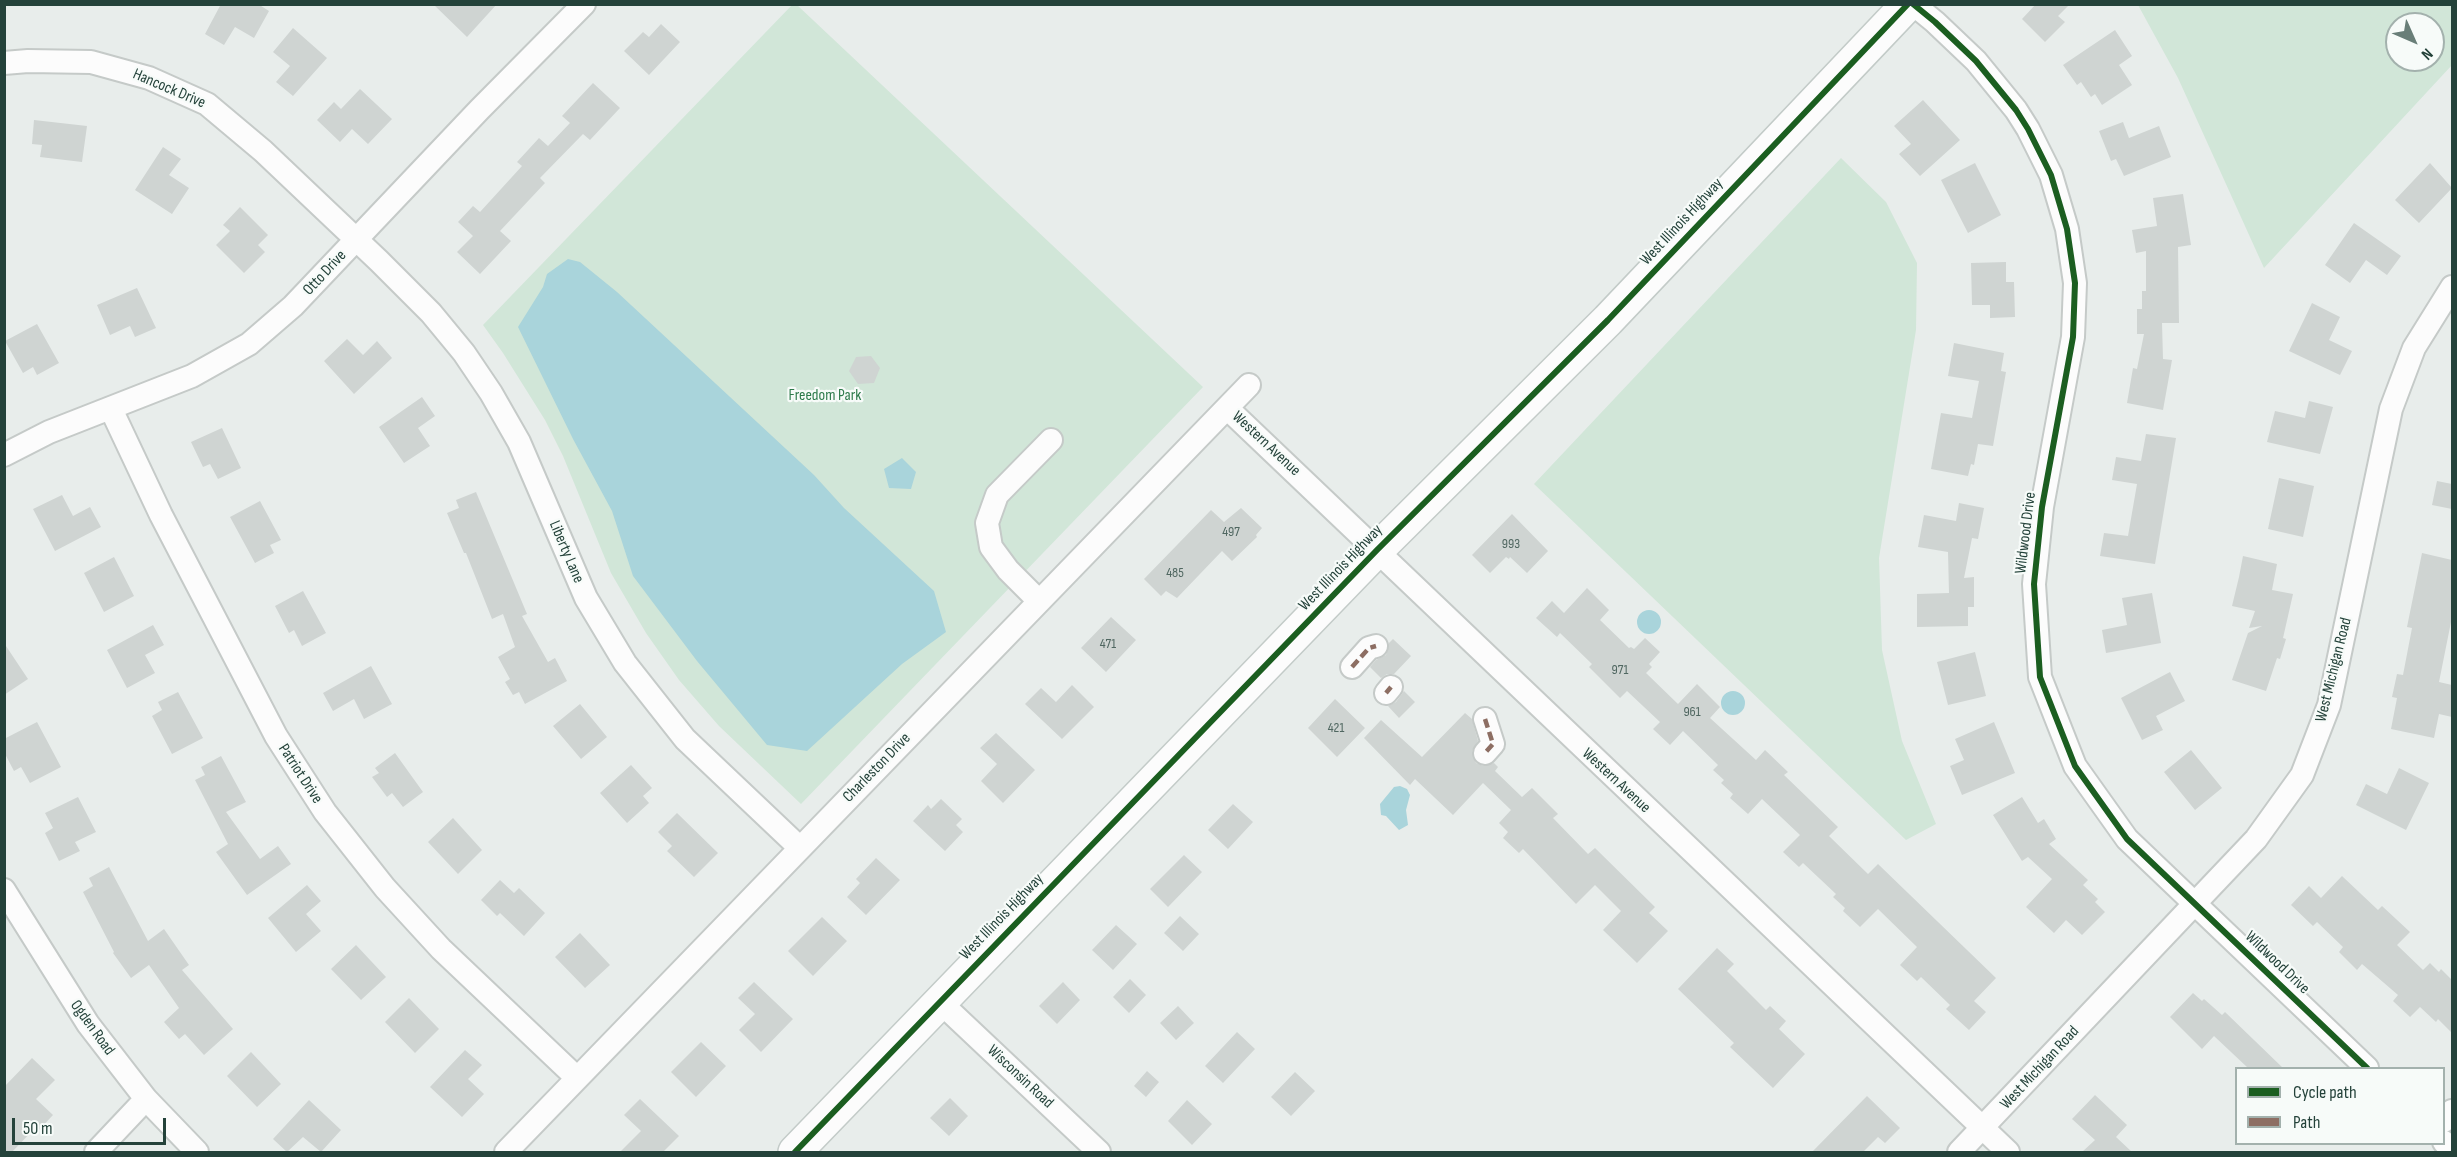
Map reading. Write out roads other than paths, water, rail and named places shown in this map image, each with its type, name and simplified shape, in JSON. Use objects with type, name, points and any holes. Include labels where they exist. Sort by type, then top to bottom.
[{"type":"street","name":"West Illinois Highway","points":[[795,1152],[1377,550],[1608,320],[1908,4]]},
{"type":"street","name":"Wildwood Drive","points":[[1913,4],[1976,61],[2004,94],[2028,129],[2051,175],[2067,229],[2075,283],[2073,337],[2042,507],[2034,584],[2040,677],[2075,766],[2127,839],[2366,1067]]},
{"type":"street","name":"Otto Drive","points":[[4,455],[49,432],[192,376],[249,344],[293,306],[578,7]]},
{"type":"street","name":"Hancock Drive","points":[[4,63],[38,60],[91,62],[120,69],[177,89],[207,104],[231,122],[357,239]]},
{"type":"street","name":"Liberty Lane","points":[[357,239],[431,313],[464,353],[491,393],[519,442],[586,598],[639,682],[685,739],[800,848]]},
{"type":"street","name":"West Michigan Road","points":[[1959,1152],[2256,839],[2302,775],[2329,705],[2391,409],[2414,348],[2452,287]]},
{"type":"street","name":"Charleston Drive","points":[[506,1152],[1249,384]]},
{"type":"street","name":"Patriot Drive","points":[[111,408],[160,515],[276,736],[325,812],[385,888],[441,949],[577,1078]]},
{"type":"street","name":"Western Avenue","points":[[1227,408],[2008,1152]]},
{"type":"street","points":[[1039,601],[1008,570],[991,547],[987,523],[997,495],[1051,440]]},
{"type":"street","points":[[1352,667],[1369,648],[1376,646]]},
{"type":"street","points":[[1485,719],[1493,744],[1485,753]]},
{"type":"street","name":"Ogden Road","points":[[4,890],[70,998],[146,1099],[197,1152]]},
{"type":"street","name":"Wisconsin Road","points":[[940,1002],[1099,1152]]},
{"type":"street","points":[[96,1152],[146,1099]]},
{"type":"water","points":[[568,259],[580,262],[617,292],[814,475],[844,508],[934,591],[946,632],[902,664],[807,751],[767,745],[697,661],[633,576],[612,511],[573,439],[518,327],[543,287],[547,274]]},
{"type":"water","points":[[902,458],[916,472],[911,489],[889,488],[884,469]]},
{"type":"water","points":[[1649,610],[1654,611],[1660,617],[1660,627],[1654,633],[1649,634],[1644,633],[1638,627],[1637,622],[1638,617],[1644,611]]},
{"type":"water","points":[[1733,691],[1741,695],[1745,703],[1741,711],[1733,715],[1725,711],[1721,703],[1725,695]]},
{"type":"water","points":[[1400,786],[1407,789],[1410,795],[1406,810],[1408,825],[1399,830],[1386,816],[1381,815],[1380,804],[1394,787]]},
{"type":"park label","name":"Freedom Park","points":[[825,396]]}]
